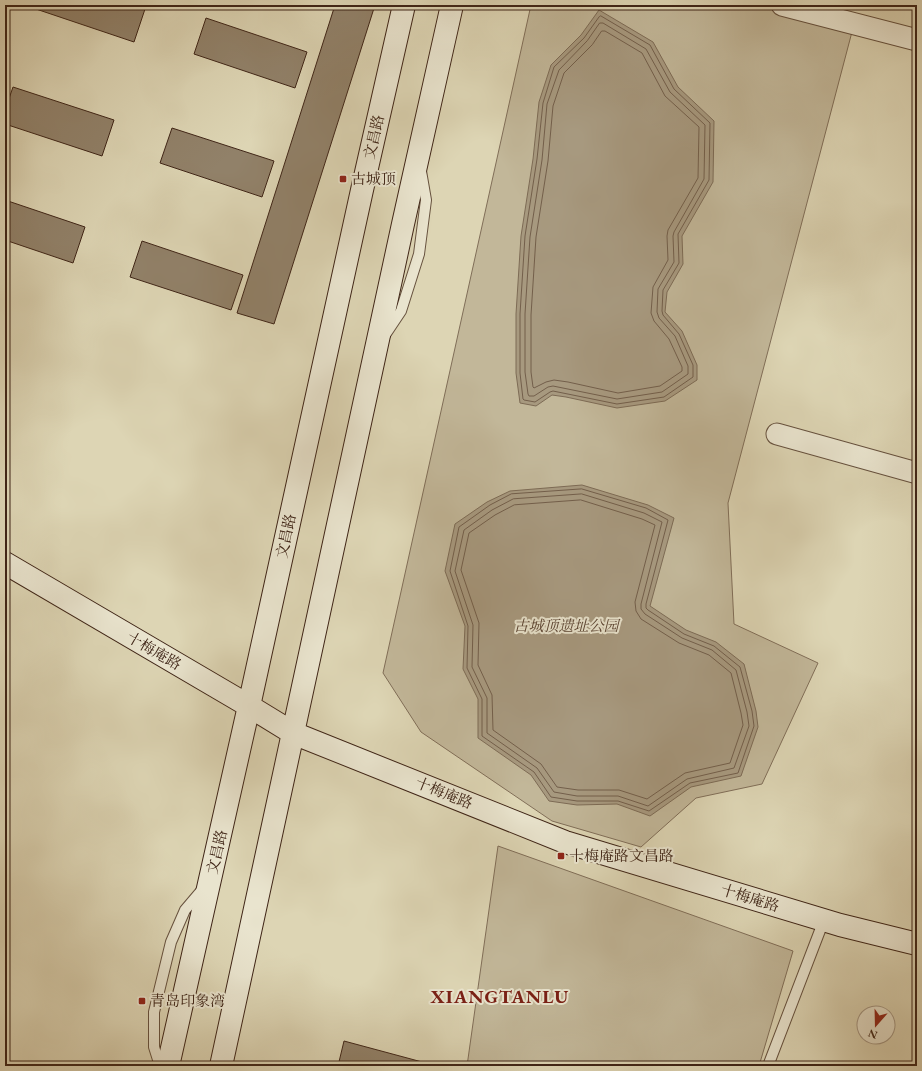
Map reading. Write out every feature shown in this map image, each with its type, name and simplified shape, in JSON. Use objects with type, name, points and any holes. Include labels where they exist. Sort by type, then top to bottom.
[{"type":"main road","name":"文昌路","points":[[168,1066],[404,5]]},
{"type":"main road","points":[[221,1066],[376,348],[452,5]]},
{"type":"main road","name":"十梅庵路","points":[[5,563],[293,733],[566,842],[840,925],[917,944]]},
{"type":"street","points":[[782,5],[917,40]]},
{"type":"street","points":[[777,434],[917,473]]},
{"type":"lane","points":[[160,1066],[154,1047],[154,1012],[171,942],[185,910],[210,881]]},
{"type":"lane","points":[[768,1066],[824,920]]},
{"type":"green space","name":"古城顶遗址公园","points":[[531,5],[766,5],[853,28],[728,503],[734,624],[818,663],[762,784],[696,798],[641,847],[552,821],[421,732],[383,673]]},
{"type":"green space","points":[[498,846],[793,951],[759,1066],[467,1066]]},
{"type":"water","points":[[599,10],[653,42],[678,87],[714,121],[713,182],[682,236],[683,264],[667,292],[665,312],[682,331],[697,365],[697,380],[665,401],[617,408],[552,395],[536,406],[520,403],[516,373],[516,314],[521,236],[533,159],[539,102],[551,65],[581,35]]},
{"type":"water","points":[[582,485],[648,505],[674,518],[650,606],[686,630],[716,642],[744,664],[756,711],[758,727],[741,776],[691,787],[650,816],[617,804],[577,805],[549,801],[531,775],[478,738],[478,699],[463,669],[465,626],[445,571],[455,524],[487,502],[510,491]]},
{"type":"building","points":[[34,5],[146,6],[134,42],[33,8]]},
{"type":"building","points":[[335,5],[375,5],[274,324],[237,313]]},
{"type":"building","points":[[206,18],[307,52],[295,88],[194,54]]},
{"type":"building","points":[[13,87],[114,120],[102,156],[5,124],[5,110]]},
{"type":"building","points":[[172,128],[274,161],[262,197],[160,163]]},
{"type":"building","points":[[5,200],[85,227],[73,263],[5,240]]},
{"type":"building","points":[[142,241],[243,275],[231,310],[130,277]]},
{"type":"building","points":[[344,1041],[437,1066],[338,1066]]},
{"type":"place","name":"古城顶","points":[[343,179]]},
{"type":"place","name":"十梅庵路文昌路","points":[[561,856]]},
{"type":"place","name":"青岛印象湾","points":[[142,1001]]},
{"type":"district","name":"XIANGTANLU","points":[[500,996]]}]
